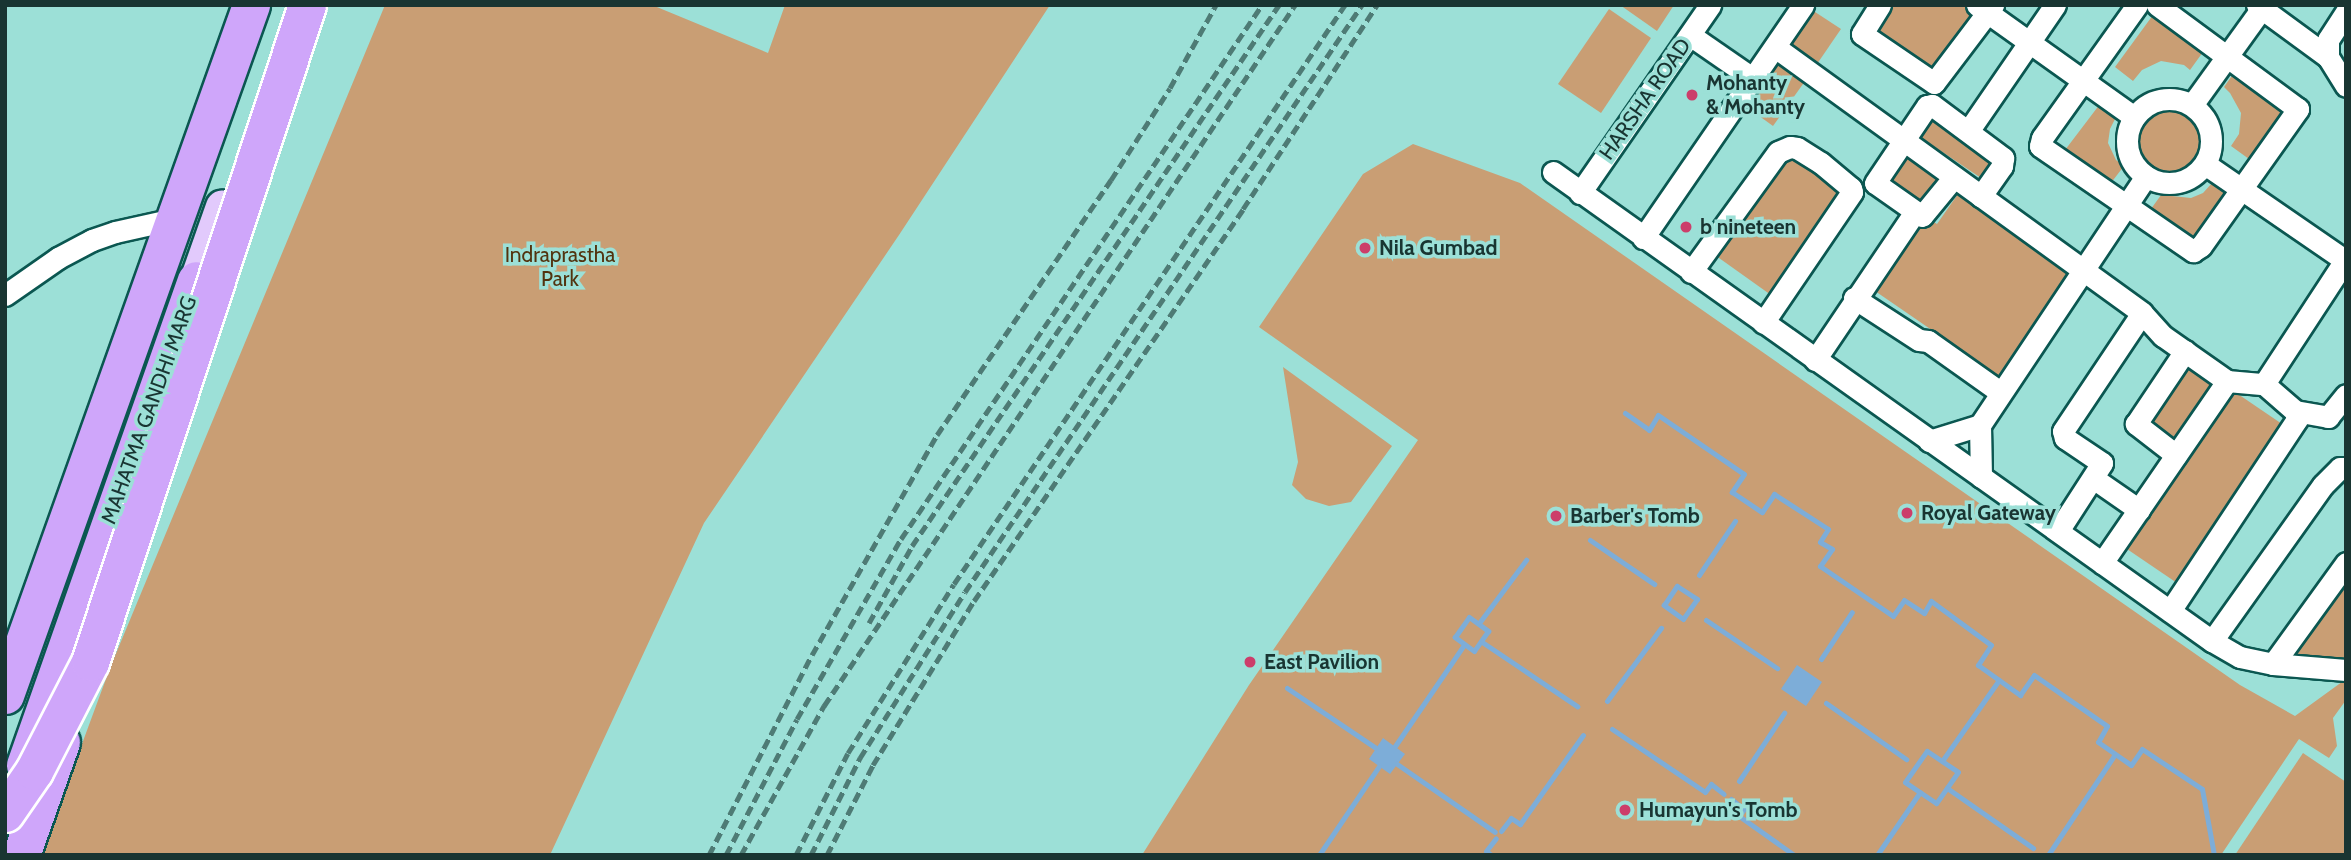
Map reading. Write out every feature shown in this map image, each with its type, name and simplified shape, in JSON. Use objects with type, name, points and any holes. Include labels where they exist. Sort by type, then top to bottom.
[{"type":"highway","name":"MAHATMA GANDHI MARG","points":[[5,695],[15,639],[94,450],[173,219],[251,5]]},
{"type":"highway","points":[[21,855],[90,662],[307,5]]},
{"type":"highway","name":"MAHATMA GANDHI MARG","points":[[5,825],[63,652],[196,280]]},
{"type":"highway","points":[[5,813],[34,771],[90,662]]},
{"type":"main road","name":"MAHATMA GANDHI MARG","points":[[196,280],[241,154],[318,5]]},
{"type":"street","name":"HARSHA ROAD","points":[[1580,193],[1710,5]]},
{"type":"street","points":[[1643,238],[1803,5]]},
{"type":"street","points":[[1880,5],[1862,34],[1934,83],[1986,8],[2028,42],[2134,117]]},
{"type":"street","points":[[1969,130],[2055,5]]},
{"type":"street","points":[[2137,5],[2040,146],[2193,251],[2202,246],[2298,109],[2157,5]]},
{"type":"street","points":[[2192,105],[2261,6],[2328,57],[2346,86]]},
{"type":"street","points":[[2328,57],[2328,40],[2346,12]]},
{"type":"street","points":[[1690,35],[1752,79]]},
{"type":"street","points":[[1775,47],[2142,313],[2164,336],[2227,381],[2264,384],[2295,411],[2329,417],[2346,395]]},
{"type":"street","points":[[2180,100],[2192,105],[2209,126],[2212,139],[2205,164],[2196,174],[2172,183],[2146,176],[2130,156],[2129,129],[2134,117],[2154,101],[2180,100]]},
{"type":"street","points":[[1691,272],[1783,148],[1797,148],[1852,188],[1868,189],[1930,105],[1969,130],[2004,160],[1981,196]]},
{"type":"street","points":[[2205,164],[2345,260],[2264,384]]},
{"type":"street","points":[[1553,172],[2212,641],[2240,657],[2273,664],[2346,670]]},
{"type":"street","points":[[1981,477],[1980,425],[2146,176]]},
{"type":"street","points":[[1875,183],[1922,216],[1954,177]]},
{"type":"street","points":[[1763,323],[1843,209],[1852,188]]},
{"type":"street","points":[[1815,360],[1854,298],[1915,212]]},
{"type":"street","points":[[5,295],[58,258],[92,240],[173,219]]},
{"type":"street","points":[[1854,298],[1919,340],[1928,341],[2000,392]]},
{"type":"street","points":[[2058,531],[2102,463],[2065,438],[2063,431],[2142,313]]},
{"type":"street","points":[[2176,455],[2136,424],[2185,351]]},
{"type":"street","points":[[2102,563],[2227,381]]},
{"type":"street","points":[[2170,611],[2294,425],[2295,411]]},
{"type":"street","points":[[1929,441],[1980,425]]},
{"type":"street","points":[[2212,641],[2323,485],[2340,468],[2346,468]]},
{"type":"street","points":[[2093,478],[2139,510]]},
{"type":"street","points":[[2273,664],[2346,563]]},
{"type":"green space","name":"Indraprastha Park","points":[[385,5],[652,5],[768,53],[785,5],[1050,5],[899,235],[704,523],[550,855],[41,855],[110,668]]},
{"type":"green space","points":[[1620,5],[1674,5],[1657,31]]},
{"type":"green space","points":[[1883,5],[1964,5],[1980,16],[1935,80],[1865,30]]},
{"type":"green space","points":[[1609,9],[1651,38],[1601,113],[1558,84]]},
{"type":"green space","points":[[1812,10],[1841,29],[1817,64],[1789,45]]},
{"type":"green space","points":[[2153,15],[2203,52],[2190,70],[2184,65],[2161,61],[2142,70],[2133,81],[2115,67]]},
{"type":"green space","points":[[1779,56],[1808,77],[1773,126],[1744,105]]},
{"type":"green space","points":[[2236,70],[2287,106],[2249,159],[2231,146],[2239,134],[2241,113],[2224,87]]},
{"type":"green space","points":[[2100,104],[2116,117],[2110,129],[2108,143],[2116,160],[2124,166],[2107,188],[2062,154]]},
{"type":"green space","points":[[2164,105],[2176,105],[2188,110],[2198,120],[2203,138],[2201,151],[2188,166],[2176,171],[2164,171],[2152,166],[2142,156],[2137,144],[2137,132],[2142,120],[2152,110]]},
{"type":"green space","points":[[1933,117],[1997,161],[1984,180],[1920,137]]},
{"type":"green space","points":[[1413,144],[1520,183],[2240,685],[2295,716],[2346,679],[2346,700],[2333,718],[2337,746],[2329,758],[2299,739],[2221,855],[1142,855],[1249,685],[1418,440],[1259,327],[1363,174]]},
{"type":"green space","points":[[1795,153],[1849,182],[1778,300],[1712,253],[1780,159]]},
{"type":"green space","points":[[1907,154],[1944,181],[1924,209],[1887,183]]},
{"type":"green space","points":[[2213,182],[2230,194],[2194,246],[2148,213],[2164,191],[2172,196],[2191,198],[2203,193]]},
{"type":"green space","points":[[1958,194],[2073,273],[2003,379],[1875,291],[1926,217],[1937,224]]},
{"type":"green space","points":[[1283,367],[1392,446],[1351,502],[1329,506],[1306,499],[1292,485],[1298,462]]},
{"type":"green space","points":[[2188,367],[2215,385],[2173,446],[2147,428]]},
{"type":"green space","points":[[2232,390],[2285,426],[2177,583],[2124,547]]},
{"type":"green space","points":[[2346,570],[2346,658],[2284,655]]},
{"type":"green space","points":[[2303,753],[2346,782],[2346,855],[2235,855]]},
{"type":"water","points":[[1797,665],[1822,682],[1806,706],[1781,689]]},
{"type":"water","points":[[1383,738],[1405,754],[1390,774],[1369,759]]},
{"type":"waterway","points":[[1625,413],[1649,430],[1658,415],[1744,474],[1732,492],[1762,512],[1774,494],[1828,529],[1820,542],[1832,549],[1820,566],[1893,616],[1904,600],[1924,613],[1931,601],[1991,645],[1978,665],[2020,695],[2034,675],[2107,726],[2098,742],[2131,765],[2142,749],[2202,789],[2214,855]]},
{"type":"waterway","points":[[1699,575],[1735,521]]},
{"type":"waterway","points":[[1590,540],[1654,584]]},
{"type":"waterway","points":[[1479,623],[1526,560]]},
{"type":"waterway","points":[[1677,586],[1697,599],[1683,619],[1664,605],[1677,586]]},
{"type":"waterway","points":[[1821,659],[1852,612]]},
{"type":"waterway","points":[[1469,617],[1488,631],[1474,651],[1455,637],[1469,617]]},
{"type":"waterway","points":[[1706,620],[1777,668]]},
{"type":"waterway","points":[[1607,701],[1661,628]]},
{"type":"waterway","points":[[1482,642],[1577,706]]},
{"type":"waterway","points":[[1395,746],[1464,645]]},
{"type":"waterway","points":[[1942,761],[1999,680]]},
{"type":"waterway","points":[[1287,688],[1376,748]]},
{"type":"waterway","points":[[1826,703],[1906,759]]},
{"type":"waterway","points":[[1739,781],[1784,713]]},
{"type":"waterway","points":[[1612,729],[1705,792],[1711,784],[1724,794]]},
{"type":"waterway","points":[[1501,831],[1511,818],[1520,824],[1583,735]]},
{"type":"waterway","points":[[1927,751],[1958,772],[1936,803],[1905,782],[1927,751]]},
{"type":"waterway","points":[[2048,855],[2115,754]]},
{"type":"waterway","points":[[1397,764],[1495,832]]},
{"type":"waterway","points":[[1319,855],[1379,766]]},
{"type":"waterway","points":[[1947,788],[2033,848]]},
{"type":"waterway","points":[[1877,855],[1920,792]]},
{"type":"waterway","points":[[1731,799],[1744,809],[1739,816],[1794,855]]},
{"type":"waterway","points":[[1491,855],[1486,851],[1496,838]]},
{"type":"railway","points":[[709,855],[812,655],[937,435],[1111,180],[1170,88],[1216,5]]},
{"type":"railway","points":[[726,855],[797,719],[901,539],[1262,5]]},
{"type":"railway","points":[[869,623],[912,546],[1279,5]]},
{"type":"railway","points":[[741,855],[824,706],[1295,5]]},
{"type":"railway","points":[[796,855],[848,753],[954,584],[1345,5]]},
{"type":"railway","points":[[811,855],[860,758],[965,592],[1362,5]]},
{"type":"railway","points":[[827,855],[873,765],[974,601],[1243,209],[1377,5]]},
{"type":"place","name":"Mohanty & Mohanty","points":[[1692,95]]},
{"type":"place","name":"b nineteen","points":[[1686,227]]},
{"type":"place","name":"Nila Gumbad","points":[[1365,248]]},
{"type":"place","name":"Royal Gateway","points":[[1907,513]]},
{"type":"place","name":"Barber's Tomb","points":[[1556,516]]},
{"type":"place","name":"East Pavilion","points":[[1250,662]]},
{"type":"place","name":"Humayun's Tomb","points":[[1625,810]]}]
